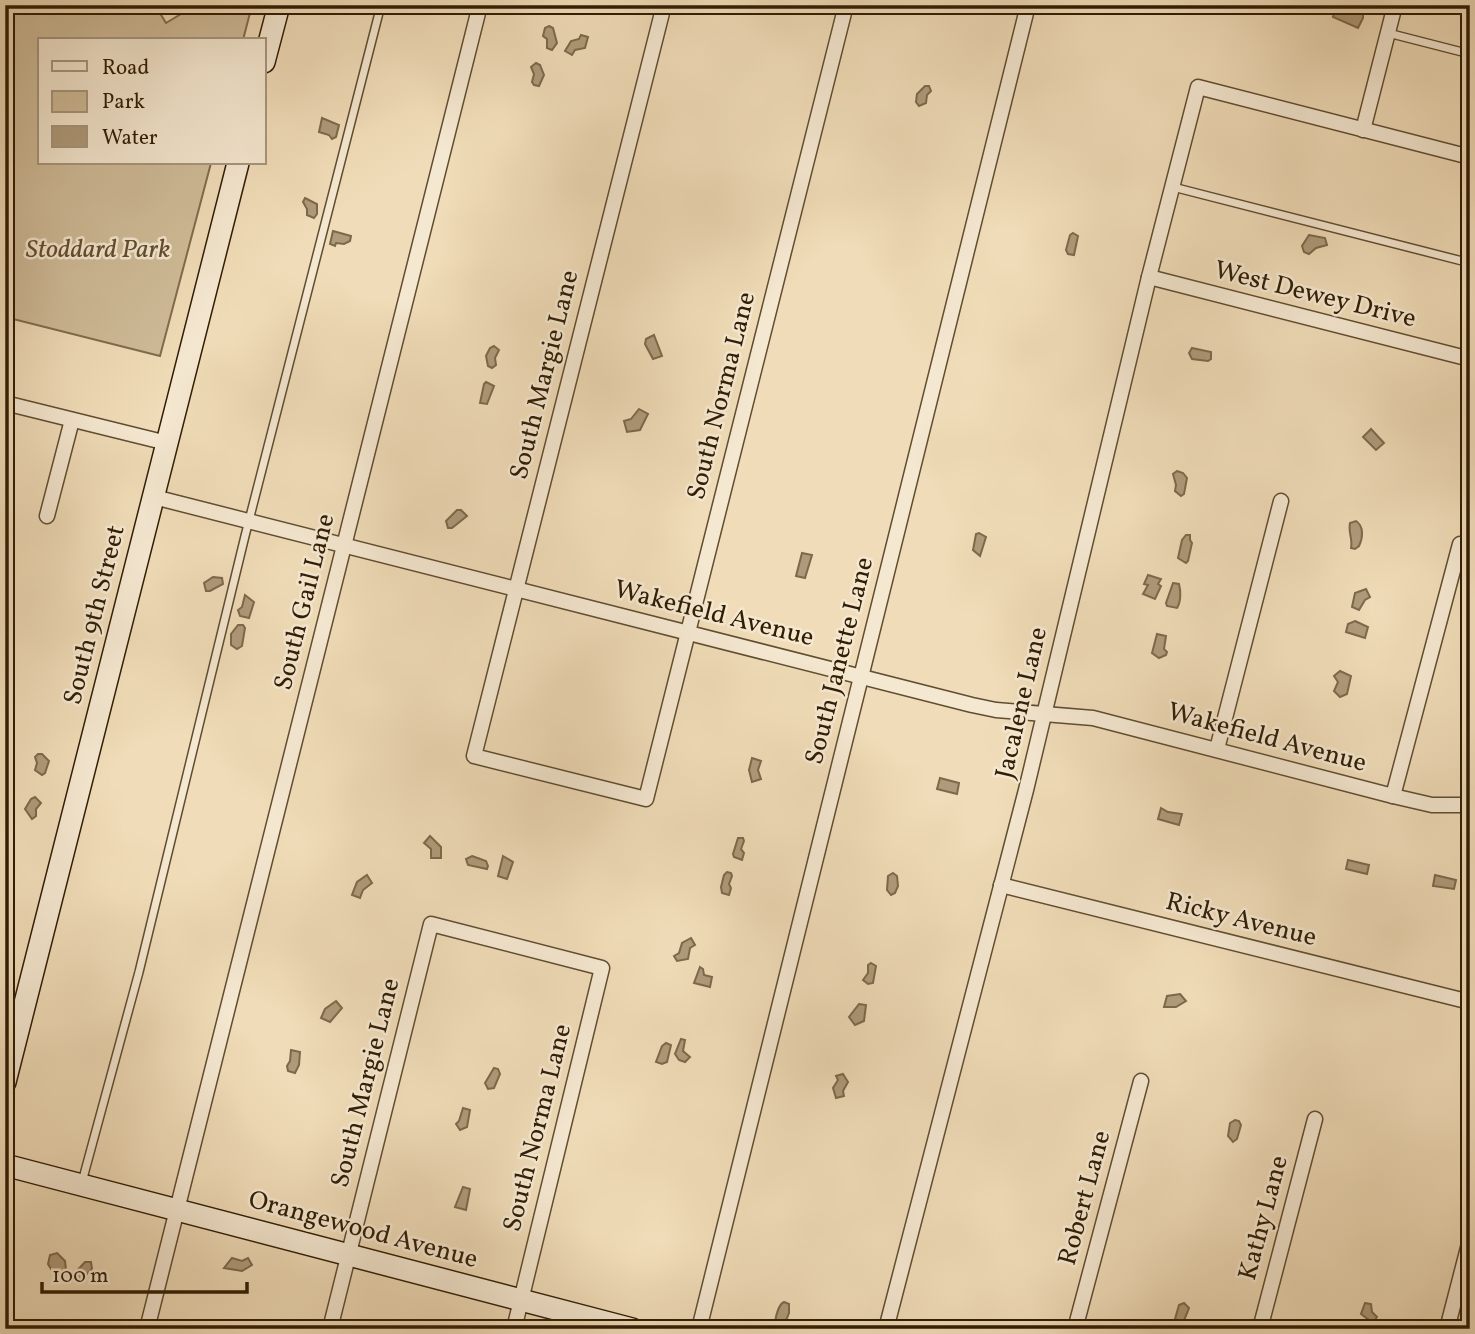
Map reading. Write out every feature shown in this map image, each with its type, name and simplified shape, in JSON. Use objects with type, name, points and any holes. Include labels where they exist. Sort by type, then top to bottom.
[{"type":"street","points":[[266,54],[279,5]]},
{"type":"street","name":"South Gail Lane","points":[[147,1329],[480,5]]},
{"type":"street","name":"South Margie Lane","points":[[646,799],[474,756],[664,5]]},
{"type":"street","name":"South Norma Lane","points":[[646,799],[846,5]]},
{"type":"street","name":"South Janette Lane","points":[[699,1329],[1028,5]]},
{"type":"street","points":[[1395,5],[1363,130],[1470,157]]},
{"type":"street","name":"Jacalene Lane","points":[[886,1329],[1044,713],[1149,277],[1198,87],[1363,130]]},
{"type":"street","name":"South 9th Street","points":[[5,1082],[239,164]]},
{"type":"street","name":"West Dewey Drive","points":[[1149,277],[1470,359]]},
{"type":"street","points":[[5,403],[167,443]]},
{"type":"street","points":[[47,516],[72,420]]},
{"type":"street","name":"Wakefield Avenue","points":[[154,497],[996,710],[1093,719],[1393,796],[1432,804],[1470,805]]},
{"type":"street","points":[[1217,750],[1281,501]]},
{"type":"street","points":[[1393,796],[1460,544]]},
{"type":"street","name":"Ricky Avenue","points":[[1001,884],[1470,1002]]},
{"type":"street","name":"South Margie Lane","points":[[330,1329],[431,923]]},
{"type":"street","name":"South Norma Lane","points":[[431,923],[602,968],[514,1329]]},
{"type":"street","name":"Robert Lane","points":[[1075,1329],[1141,1081]]},
{"type":"street","name":"Kathy Lane","points":[[1260,1329],[1315,1119]]},
{"type":"street","name":"Orangewood Avenue","points":[[5,1165],[632,1329]]},
{"type":"street","points":[[1447,1329],[1470,1240]]},
{"type":"lane","points":[[81,1184],[139,972],[249,522],[381,5]]},
{"type":"lane","points":[[1388,33],[1470,54]]},
{"type":"lane","points":[[1173,187],[1470,263]]},
{"type":"green space","name":"Stoddard Park","points":[[5,5],[155,5],[166,23],[196,5],[252,5],[244,38],[38,38],[38,164],[211,164],[160,356],[5,317]]},
{"type":"water","points":[[1336,5],[1363,6],[1363,18],[1358,28],[1333,17]]},
{"type":"water","points":[[545,28],[553,28],[557,43],[552,50],[547,48],[547,39],[543,36]]},
{"type":"water","points":[[581,35],[588,37],[585,48],[575,50],[572,55],[565,51],[571,41],[579,39]]},
{"type":"water","points":[[536,63],[540,65],[544,75],[539,86],[532,82],[534,74],[531,67]]},
{"type":"water","points":[[925,86],[929,86],[931,91],[927,95],[926,103],[919,106],[916,102],[917,94]]},
{"type":"water","points":[[322,118],[339,125],[336,137],[332,139],[319,132]]},
{"type":"water","points":[[305,198],[317,204],[314,218],[307,215],[303,202]]},
{"type":"water","points":[[333,231],[351,236],[350,241],[344,244],[336,243],[335,246],[330,244]]},
{"type":"water","points":[[1073,233],[1078,236],[1074,255],[1068,254],[1066,250]]},
{"type":"water","points":[[1309,235],[1325,238],[1327,245],[1316,248],[1309,254],[1304,252],[1302,246]]},
{"type":"water","points":[[654,335],[662,356],[653,359],[645,344],[646,339]]},
{"type":"water","points":[[494,346],[499,350],[495,358],[496,365],[492,368],[488,366],[486,356]]},
{"type":"water","points":[[1192,348],[1211,352],[1211,359],[1192,359],[1189,353]]},
{"type":"water","points":[[486,382],[494,386],[487,404],[480,403]]},
{"type":"water","points":[[639,409],[648,414],[640,430],[627,432],[624,421],[631,419]]},
{"type":"water","points":[[1371,429],[1384,443],[1376,450],[1363,437]]},
{"type":"water","points":[[1177,471],[1187,478],[1184,494],[1181,496],[1175,491],[1173,474]]},
{"type":"water","points":[[457,510],[467,516],[452,528],[448,528],[446,521]]},
{"type":"water","points":[[1356,521],[1362,529],[1362,536],[1355,549],[1351,548],[1350,523]]},
{"type":"water","points":[[976,534],[986,537],[980,556],[973,550]]},
{"type":"water","points":[[1186,535],[1190,535],[1192,543],[1186,563],[1178,558],[1182,540]]},
{"type":"water","points":[[802,553],[812,555],[805,578],[796,576]]},
{"type":"water","points":[[1148,575],[1161,579],[1155,599],[1143,594],[1148,585],[1144,584]]},
{"type":"water","points":[[213,577],[222,578],[223,584],[206,591],[204,583]]},
{"type":"water","points":[[1173,583],[1179,584],[1180,587],[1177,608],[1167,606],[1166,603]]},
{"type":"water","points":[[1366,589],[1370,597],[1359,610],[1352,607],[1355,593]]},
{"type":"water","points":[[245,595],[254,602],[249,618],[240,616],[238,610],[242,607]]},
{"type":"water","points":[[1355,621],[1368,627],[1365,638],[1346,632],[1348,624]]},
{"type":"water","points":[[238,625],[245,628],[242,646],[237,649],[231,645],[231,634]]},
{"type":"water","points":[[1157,634],[1166,636],[1164,649],[1167,652],[1159,658],[1152,653]]},
{"type":"water","points":[[1340,671],[1351,676],[1347,694],[1340,697],[1334,691],[1338,682],[1334,676]]},
{"type":"water","points":[[42,754],[49,761],[42,775],[35,770],[35,757]]},
{"type":"water","points":[[752,758],[761,761],[758,770],[761,779],[752,782],[749,770]]},
{"type":"water","points":[[940,778],[959,783],[957,794],[937,789]]},
{"type":"water","points":[[35,797],[41,803],[32,819],[25,809]]},
{"type":"water","points":[[1161,808],[1182,814],[1179,825],[1158,819]]},
{"type":"water","points":[[430,836],[441,847],[441,858],[431,858],[431,849],[424,843]]},
{"type":"water","points":[[738,838],[743,838],[744,841],[741,849],[744,853],[742,860],[733,854]]},
{"type":"water","points":[[472,856],[486,861],[487,869],[468,865],[466,859]]},
{"type":"water","points":[[503,856],[513,862],[507,879],[498,876]]},
{"type":"water","points":[[1348,860],[1369,865],[1367,874],[1346,869]]},
{"type":"water","points":[[727,872],[732,876],[729,895],[722,893],[721,887]]},
{"type":"water","points":[[893,873],[897,876],[898,886],[891,895],[887,890],[888,876]]},
{"type":"water","points":[[367,875],[372,883],[363,890],[360,898],[352,895],[357,882]]},
{"type":"water","points":[[1435,875],[1456,880],[1454,889],[1433,886]]},
{"type":"water","points":[[691,938],[695,945],[690,948],[688,959],[677,961],[674,956],[679,953],[682,943]]},
{"type":"water","points":[[871,963],[876,966],[873,983],[868,984],[863,980]]},
{"type":"water","points":[[700,967],[704,975],[712,977],[710,987],[694,983]]},
{"type":"water","points":[[1180,994],[1186,1001],[1176,1007],[1164,1007],[1167,996]]},
{"type":"water","points":[[336,1001],[342,1008],[330,1022],[321,1018],[325,1009]]},
{"type":"water","points":[[859,1004],[866,1005],[864,1021],[855,1025],[849,1017]]},
{"type":"water","points":[[681,1039],[685,1040],[683,1051],[690,1057],[685,1062],[679,1060],[675,1054]]},
{"type":"water","points":[[666,1043],[671,1045],[667,1062],[656,1062],[662,1046]]},
{"type":"water","points":[[291,1050],[300,1052],[295,1073],[288,1071],[287,1066]]},
{"type":"water","points":[[494,1068],[498,1069],[500,1074],[494,1088],[488,1089],[485,1083]]},
{"type":"water","points":[[843,1074],[848,1082],[843,1091],[844,1096],[836,1098],[833,1088],[838,1080],[836,1076]]},
{"type":"water","points":[[463,1108],[470,1110],[467,1127],[460,1130],[456,1124]]},
{"type":"water","points":[[1235,1120],[1241,1125],[1237,1139],[1233,1142],[1228,1136],[1230,1123]]},
{"type":"water","points":[[463,1187],[470,1189],[466,1210],[455,1207]]},
{"type":"water","points":[[57,1253],[65,1261],[66,1270],[62,1273],[51,1269],[48,1264],[50,1255]]},
{"type":"water","points":[[232,1258],[242,1261],[248,1258],[252,1265],[242,1271],[224,1268]]},
{"type":"water","points":[[85,1262],[91,1262],[92,1269],[79,1282],[72,1276]]},
{"type":"water","points":[[784,1302],[789,1304],[785,1323],[775,1322],[779,1308]]},
{"type":"water","points":[[1184,1303],[1189,1308],[1183,1323],[1175,1319],[1179,1305]]},
{"type":"water","points":[[1365,1303],[1371,1304],[1372,1312],[1377,1317],[1373,1323],[1361,1314]]}]
